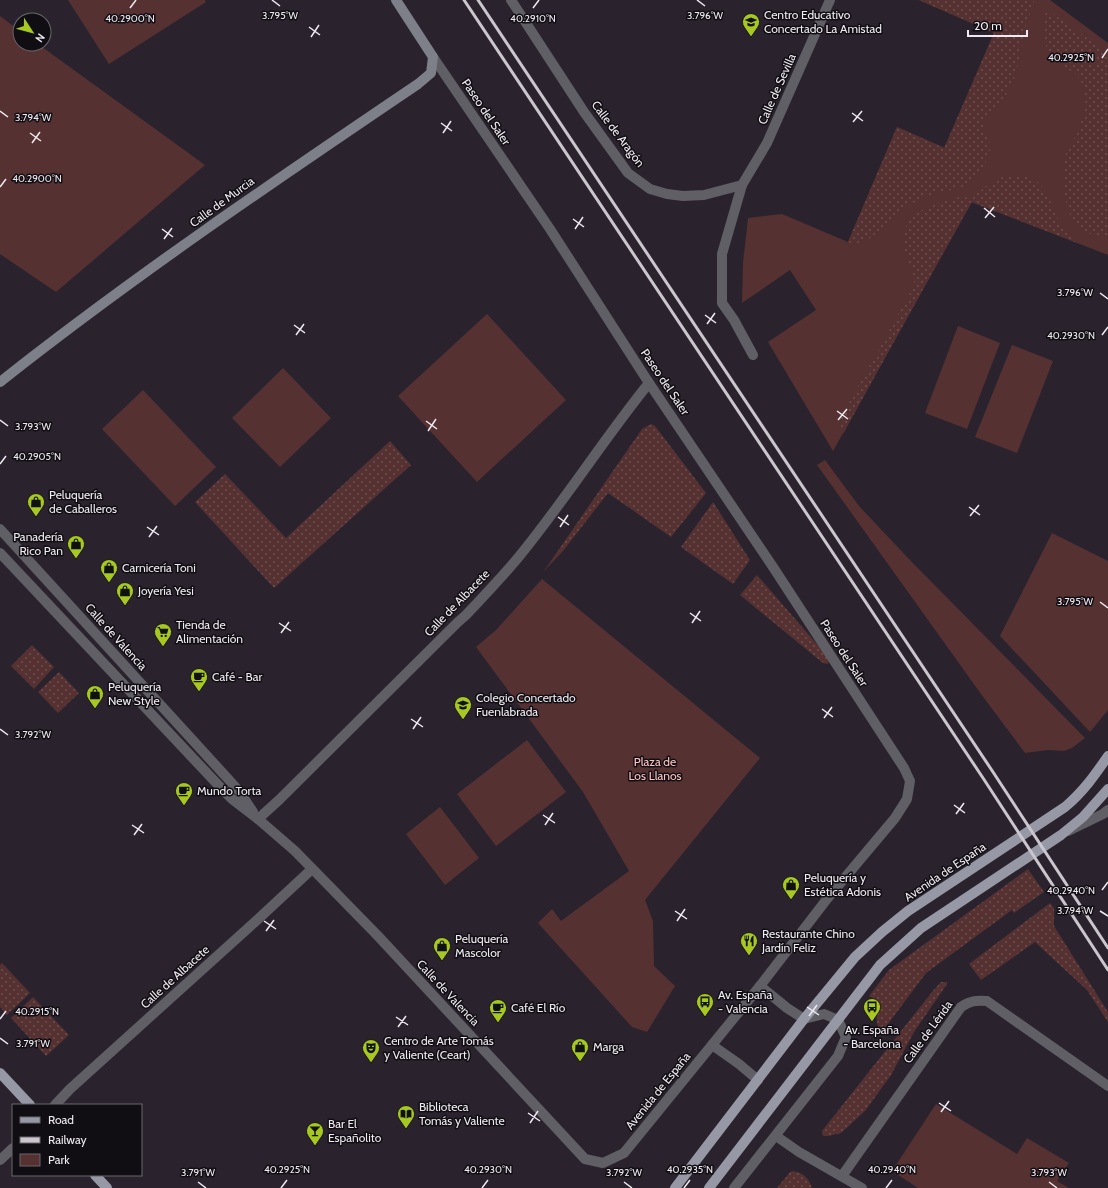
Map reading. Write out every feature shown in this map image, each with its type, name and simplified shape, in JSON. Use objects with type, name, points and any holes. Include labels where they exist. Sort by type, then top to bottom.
[{"type":"main road","name":"Avenida de España","points":[[675,1188],[804,1019],[854,957],[908,911],[1065,807],[1079,796],[1108,756]]},
{"type":"main road","points":[[709,1188],[880,965],[921,928],[1061,835],[1083,817],[1108,789]]},
{"type":"main road","points":[[0,1073],[29,1104]]},
{"type":"main road","points":[[95,1176],[107,1188]]},
{"type":"street","name":"Paseo del Saler","points":[[396,0],[550,229],[649,383],[773,566],[904,768],[910,781]]},
{"type":"street","name":"Calle de Aragón","points":[[511,0],[584,112],[628,173],[650,189],[667,194],[683,196],[704,195],[742,185]]},
{"type":"street","name":"Calle de Sevilla","points":[[742,185],[767,143],[830,0]]},
{"type":"street","name":"Calle de Murcia","points":[[0,382],[69,328],[252,196],[418,84],[431,74],[433,57]]},
{"type":"street","points":[[742,185],[722,254],[722,303],[734,320],[753,355]]},
{"type":"street","name":"Calle de Albacete","points":[[258,819],[466,615],[517,560],[622,417],[649,383]]},
{"type":"street","name":"Calle de Valencia","points":[[0,529],[240,792],[258,819]]},
{"type":"street","name":"Calle de Valencia","points":[[0,553],[221,788],[232,799],[295,851],[383,941],[585,1159],[603,1163],[624,1153]]},
{"type":"street","name":"Avenida de España","points":[[624,1153],[662,1104],[760,986],[827,899],[895,818],[907,799],[910,781]]},
{"type":"street","points":[[1061,835],[1108,810]]},
{"type":"street","name":"Calle de Albacete","points":[[56,1104],[70,1089],[312,869]]},
{"type":"street","points":[[734,1188],[838,1056],[846,1037],[838,1020],[824,1014],[804,1019],[787,1008],[760,986]]},
{"type":"street","name":"Calle de Lérida","points":[[842,1176],[961,1007],[967,1002],[976,1000],[987,1002],[1108,1086]]},
{"type":"street","points":[[712,1045],[740,1064],[758,1080]]},
{"type":"street","points":[[776,1136],[800,1152],[862,1188]]},
{"type":"street","points":[[0,1160],[12,1149]]},
{"type":"green space","points":[[68,0],[205,0],[206,2],[109,64]]},
{"type":"green space","points":[[919,0],[1050,0],[1108,43],[1108,255],[972,202],[833,451],[768,342],[816,310],[790,270],[742,303],[743,263],[748,218],[782,214],[848,242],[897,127],[945,148],[994,33]]},
{"type":"green space","points":[[919,0],[1034,1],[1024,32],[1014,78],[1009,90],[999,104],[989,113],[983,125],[985,134],[989,141],[990,152],[981,170],[966,185],[927,196],[909,206],[900,212],[876,234],[863,242],[848,242],[897,127],[944,148],[994,33]]},
{"type":"green space","points":[[1046,9],[1108,53],[1108,238],[1088,233],[1081,229],[1071,216],[1065,199],[1063,176],[1064,162],[1066,153],[1082,120],[1086,101],[1083,85],[1077,75],[1057,63],[1051,57],[1045,43],[1044,34]]},
{"type":"green space","points":[[0,16],[12,25],[12,52],[49,52],[205,165],[56,292],[0,254]]},
{"type":"green space","points":[[1015,175],[1025,176],[1040,184],[1063,228],[1080,244],[971,202],[843,434],[839,421],[914,286],[913,275],[903,245],[905,229],[910,221],[916,214],[924,209],[942,201],[961,197],[973,197],[988,184],[1005,177]]},
{"type":"green space","points":[[487,314],[566,400],[477,482],[398,396]]},
{"type":"green space","points":[[958,326],[1000,343],[967,429],[925,413]]},
{"type":"green space","points":[[1012,345],[1053,361],[1017,453],[975,437]]},
{"type":"green space","points":[[283,368],[331,418],[280,467],[232,418]]},
{"type":"green space","points":[[143,390],[216,467],[175,506],[102,429]]},
{"type":"green space","points":[[651,424],[655,426],[706,493],[671,537],[608,493],[563,551],[544,571],[642,429]]},
{"type":"green space","points":[[390,441],[411,465],[274,588],[195,502],[225,474],[286,538]]},
{"type":"green space","points":[[825,460],[859,506],[1085,738],[1072,748],[1064,751],[1048,750],[1025,753],[817,465]]},
{"type":"green space","points":[[713,502],[750,560],[733,584],[681,547]]},
{"type":"green space","points":[[1052,533],[1108,561],[1108,710],[1090,732],[1000,636]]},
{"type":"green space","points":[[757,575],[829,658],[828,664],[823,663],[740,595]]},
{"type":"green space","name":"Plaza de Los Llanos","points":[[542,579],[760,758],[645,900],[653,921],[654,966],[675,986],[647,1032],[632,1027],[538,923],[552,909],[561,921],[629,871],[583,792],[476,647],[496,630]]},
{"type":"green space","points":[[32,645],[54,667],[34,689],[11,666]]},
{"type":"green space","points":[[59,672],[79,693],[58,713],[38,692]]},
{"type":"green space","points":[[527,740],[566,792],[496,846],[457,794]]},
{"type":"green space","points":[[440,807],[479,858],[445,885],[406,834]]},
{"type":"green space","points":[[1028,869],[1044,892],[1014,913],[1012,910],[926,973],[879,1036],[875,1007],[878,1002],[869,996],[889,970]]},
{"type":"green space","points":[[1050,903],[1054,908],[1054,926],[1108,1012],[1108,1022],[1087,990],[1035,942],[981,980],[969,964]]},
{"type":"green space","points":[[2,963],[30,993],[7,1015],[0,1007],[0,965]]},
{"type":"green space","points":[[941,982],[947,982],[947,984],[914,1032],[891,1075],[865,1111],[841,1133],[823,1136],[822,1131]]},
{"type":"green space","points":[[33,997],[69,1035],[46,1056],[11,1018]]},
{"type":"green space","points":[[936,1104],[1017,1154],[1027,1138],[1069,1163],[1057,1181],[1069,1188],[918,1188],[892,1171]]},
{"type":"green space","points":[[793,1171],[805,1176],[812,1188],[777,1188],[790,1172]]},
{"type":"railway","points":[[464,0],[983,778],[1108,970]]},
{"type":"railway","points":[[478,0],[993,772],[1108,948]]},
{"type":"place","name":"Centro Educativo Concertado La Amistad","points":[[751,37]]},
{"type":"place","name":"Peluquería de Caballeros","points":[[36,517]]},
{"type":"place","name":"Panadería Rico Pan","points":[[76,559]]},
{"type":"place","name":"Carnicería Toni","points":[[109,583]]},
{"type":"place","name":"Joyería Yesi","points":[[125,606]]},
{"type":"place","name":"Tienda de Alimentación","points":[[163,647]]},
{"type":"place","name":"Café - Bar","points":[[199,692]]},
{"type":"place","name":"Peluquería New Style","points":[[95,709]]},
{"type":"place","name":"Colegio Concertado Fuenlabrada","points":[[463,720]]},
{"type":"place","name":"Mundo Torta","points":[[184,806]]},
{"type":"place","name":"Peluquería y Estética Adonis","points":[[791,900]]},
{"type":"place","name":"Restaurante Chino Jardín Feliz","points":[[749,956]]},
{"type":"place","name":"Peluquería Mascolor","points":[[442,961]]},
{"type":"place","name":"Av. España - Valencia","points":[[705,1017]]},
{"type":"place","name":"Av. España - Barcelona","points":[[872,1022]]},
{"type":"place","name":"Café El Río","points":[[498,1023]]},
{"type":"place","name":"Marga","points":[[580,1062]]},
{"type":"place","name":"Centro de Arte Tomás y Valiente (Ceart)","points":[[371,1063]]},
{"type":"place","name":"Biblioteca Tomás y Valiente","points":[[406,1129]]},
{"type":"place","name":"Bar El Españolito","points":[[315,1146]]}]
